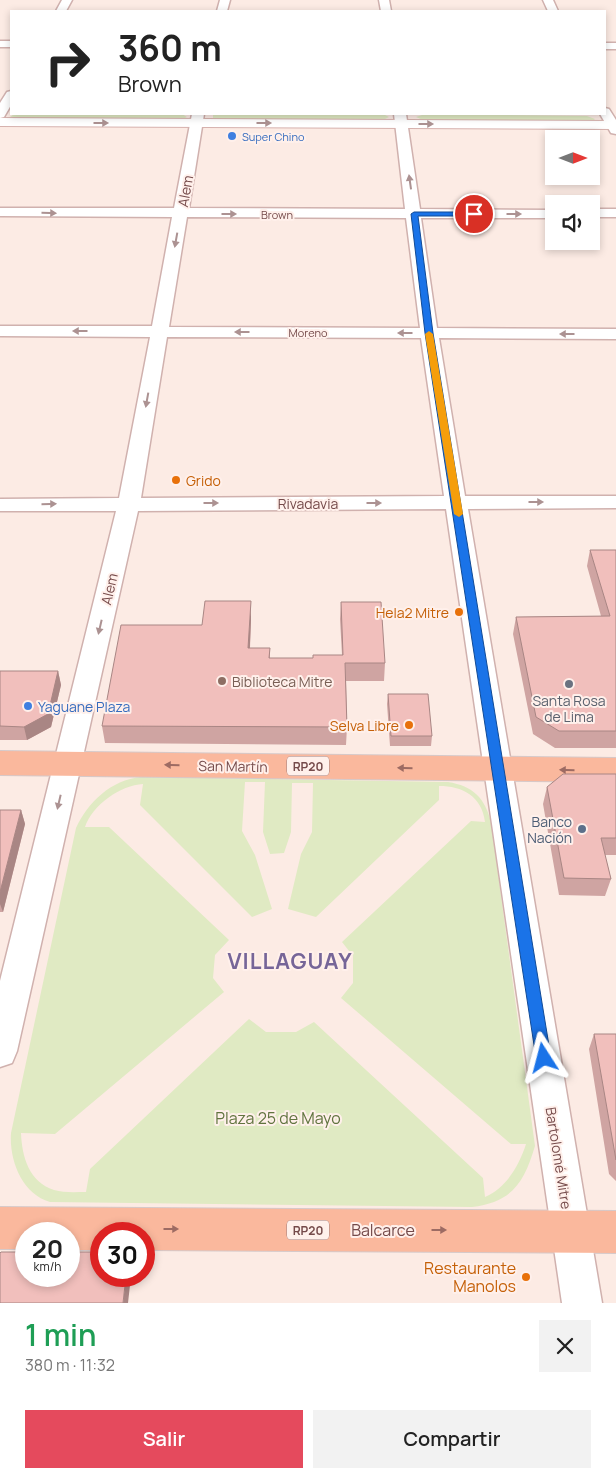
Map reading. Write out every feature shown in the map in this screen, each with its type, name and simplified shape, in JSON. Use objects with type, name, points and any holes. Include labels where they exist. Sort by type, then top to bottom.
[{"type":"main road","name":"San Martín","points":[[0,763],[616,770]]},
{"type":"main road","name":"Balcarce","points":[[0,1228],[616,1232]]},
{"type":"street","points":[[4,109],[10,97]]},
{"type":"street","points":[[606,113],[615,123]]},
{"type":"street","points":[[0,122],[198,118],[615,123]]},
{"type":"street","name":"Alem","points":[[0,1051],[129,503],[198,118]]},
{"type":"street","name":"Bartolomé Mitre","points":[[401,119],[429,333],[582,1303]]},
{"type":"street","name":"Brown","points":[[0,212],[545,214]]},
{"type":"street","points":[[600,213],[616,213]]},
{"type":"street","name":"Moreno","points":[[0,331],[616,334]]},
{"type":"street","name":"Rivadavia","points":[[0,505],[616,502]]},
{"type":"green space","points":[[13,115],[184,115],[187,117],[183,119],[15,119],[10,117]]},
{"type":"green space","points":[[213,115],[385,115],[389,117],[383,120],[213,118]]},
{"type":"green space","points":[[422,115],[506,115],[587,116],[595,119],[593,121],[425,121],[416,117]]},
{"type":"green space","name":"Plaza 25 de Mayo","points":[[141,777],[448,782],[457,784],[477,794],[485,806],[491,822],[535,1146],[521,1180],[507,1195],[497,1201],[472,1207],[50,1202],[32,1192],[19,1175],[15,1165],[12,1154],[11,1133],[76,828],[94,801],[110,788],[130,779]],"holes":[[[245,782],[265,782],[263,832],[270,854],[284,853],[291,832],[292,783],[313,783],[312,832],[301,854],[288,909],[316,917],[439,800],[439,786],[455,788],[470,794],[480,805],[485,822],[471,821],[342,942],[353,956],[353,983],[341,998],[511,1144],[526,1144],[520,1160],[511,1175],[493,1193],[485,1197],[483,1178],[314,1022],[296,1032],[266,1032],[249,1019],[90,1169],[86,1192],[54,1190],[38,1181],[28,1168],[23,1151],[21,1133],[55,1134],[224,992],[213,978],[215,955],[229,940],[109,827],[85,827],[89,819],[101,804],[117,792],[134,785],[143,784],[140,805],[252,917],[272,909],[255,855],[242,831]]]},
{"type":"building","name":"Santa Rosa de Lima","points":[[590,550],[616,550],[616,731],[559,731],[536,717],[516,617],[610,616]]},
{"type":"building","points":[[205,601],[251,601],[248,648],[270,648],[269,658],[313,658],[313,655],[343,655],[341,602],[381,602],[385,663],[345,663],[347,727],[102,726],[121,625],[202,625]]},
{"type":"building","name":"Yaguane Plaza","points":[[0,671],[58,671],[48,714],[24,727],[0,726]]},
{"type":"building","name":"Selva Libre","points":[[388,694],[428,694],[432,736],[391,736]]},
{"type":"building","name":"Banco Nación","points":[[563,774],[616,774],[616,838],[601,838],[611,879],[564,878],[547,787]]},
{"type":"building","points":[[0,810],[21,810],[0,892]]},
{"type":"building","points":[[594,1034],[616,1034],[616,1160]]},
{"type":"building","points":[[15,1252],[15,1287],[80,1287],[80,1252],[90,1252],[90,1287],[125,1287],[123,1303],[0,1303],[0,1253]]},
{"type":"slow traffic","points":[[429,334],[459,514]]},
{"type":"place","name":"Super Chino","points":[[232,136]]},
{"type":"place","name":"Grido","points":[[176,480]]},
{"type":"place","name":"Hela2 Mitre","points":[[459,612]]},
{"type":"place","name":"Biblioteca Mitre","points":[[222,681]]},
{"type":"place","name":"Santa Rosa de Lima","points":[[569,684]]},
{"type":"place","name":"Yaguane Plaza","points":[[28,706]]},
{"type":"place","name":"Selva Libre","points":[[409,725]]},
{"type":"place","name":"Banco Nación","points":[[582,829]]},
{"type":"place","name":"Restaurante Manolos","points":[[526,1277]]},
{"type":"district","name":"VILLAGUAY","points":[[290,961]]},
{"type":"route","points":[[474,214],[414,214],[429,333],[544,1058]]}]
